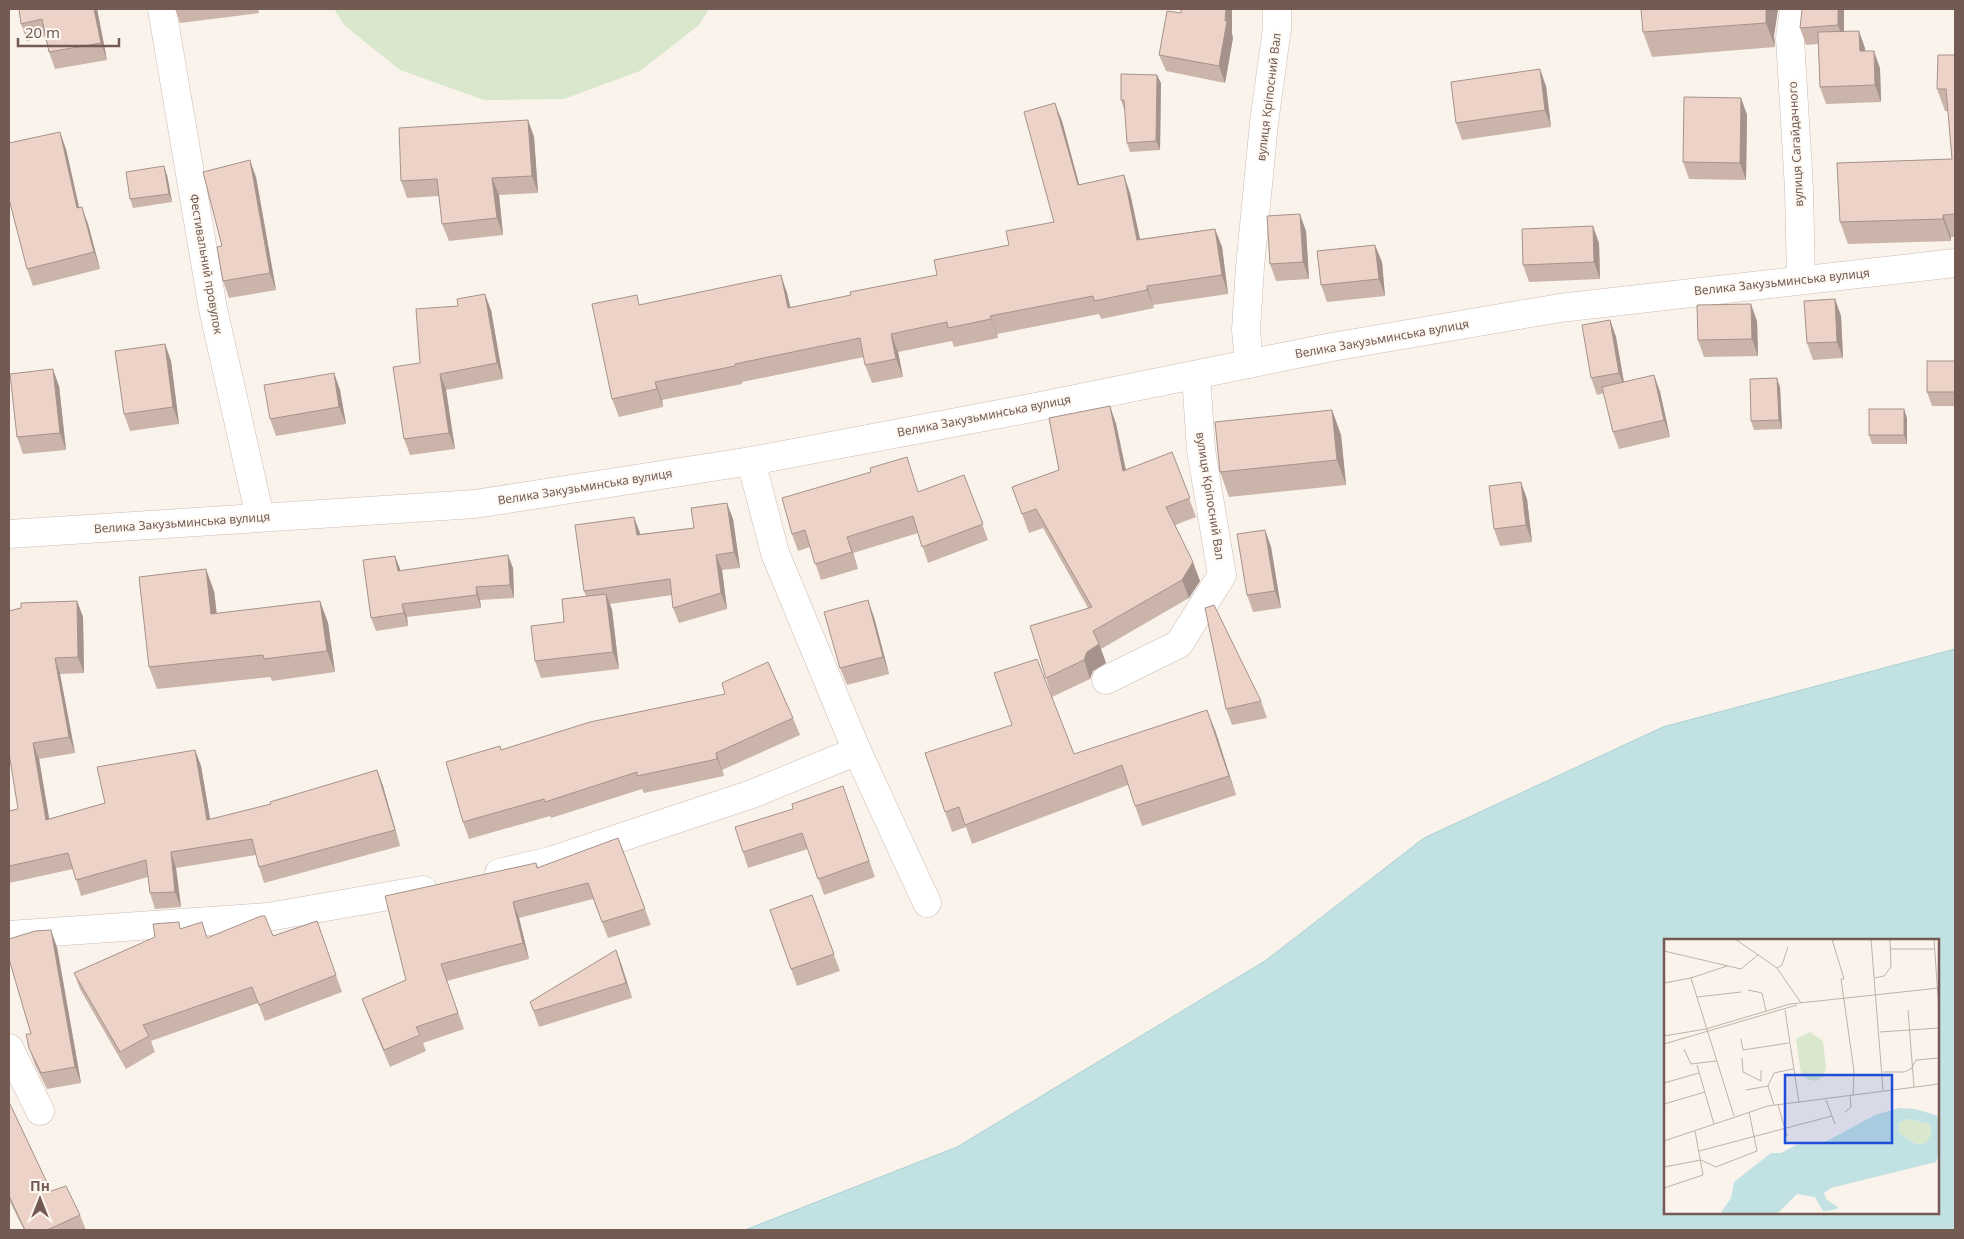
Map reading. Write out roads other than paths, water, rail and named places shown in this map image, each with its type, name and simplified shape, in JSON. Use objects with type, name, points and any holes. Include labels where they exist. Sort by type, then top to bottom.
[{"type":"street","name":"Фестивальний провулок","points":[[162,9],[213,309],[260,517]]},
{"type":"street","name":"вулиця Кріпосний Вал","points":[[1248,364],[1246,330],[1250,266],[1264,123],[1277,28],[1277,9]]},
{"type":"street","name":"вулиця Сагайдачного","points":[[1794,9],[1790,38],[1799,189],[1801,280]]},
{"type":"street","name":"Велика Закузьминська вулиця","points":[[9,534],[475,504],[751,461],[1026,409],[1248,364],[1560,308],[1955,263]]},
{"type":"street","name":"вулиця Кріпосний Вал","points":[[1106,680],[1179,644],[1222,576],[1201,450],[1196,375]]},
{"type":"street","points":[[751,461],[775,553],[857,751],[927,903]]},
{"type":"street","points":[[476,878],[550,861],[752,794],[857,751]]},
{"type":"street","points":[[9,935],[268,917],[402,895],[448,884]]},
{"type":"street","points":[[9,1048],[40,1111]]},
{"type":"water","points":[[1955,649],[1955,1230],[745,1230],[957,1147],[1265,961],[1424,838],[1663,727]]}]
